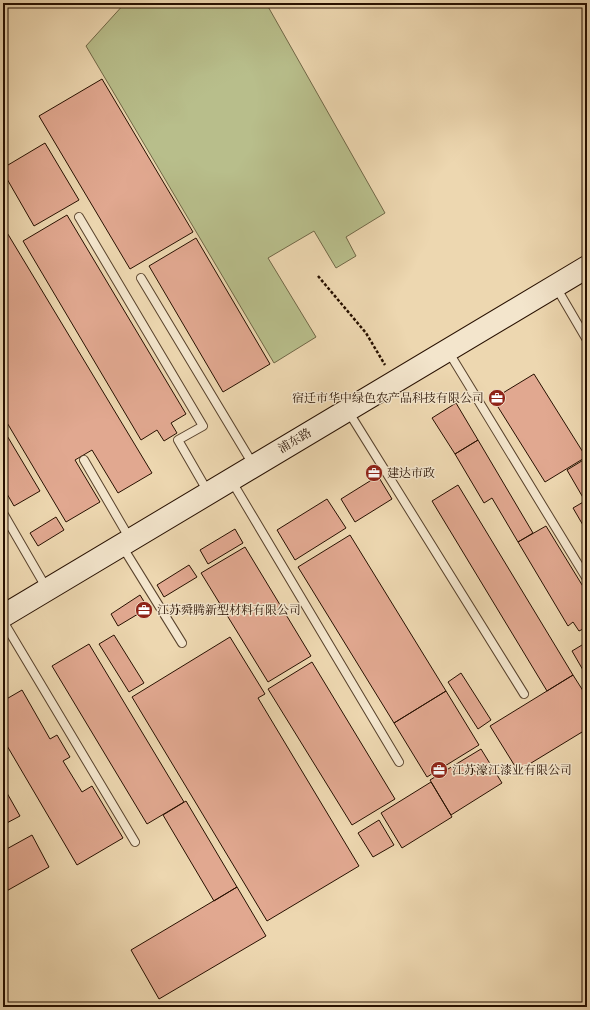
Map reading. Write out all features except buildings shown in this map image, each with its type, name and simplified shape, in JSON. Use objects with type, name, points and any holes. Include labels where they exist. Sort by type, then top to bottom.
[{"type":"street","name":"浦东路","points":[[3,616],[587,267]]},
{"type":"lane","points":[[79,217],[203,426],[178,440],[208,493]]},
{"type":"lane","points":[[140,278],[254,466]]},
{"type":"lane","points":[[555,286],[587,340]]},
{"type":"lane","points":[[447,350],[587,579]]},
{"type":"lane","points":[[348,410],[524,694]]},
{"type":"lane","points":[[84,460],[126,542],[182,643]]},
{"type":"lane","points":[[231,480],[399,762]]},
{"type":"lane","points":[[3,513],[47,589]]},
{"type":"lane","points":[[3,621],[135,842]]},
{"type":"path","points":[[318,276],[366,333],[395,382]]},
{"type":"green space","points":[[125,3],[266,3],[385,213],[346,237],[356,256],[336,268],[314,231],[268,258],[316,337],[274,363],[86,46]]},
{"type":"place","name":"宿迁市华中绿色农产品科技有限公司","points":[[497,398]]},
{"type":"place","name":"建达市政","points":[[374,473]]},
{"type":"place","name":"江苏舜腾新型材料有限公司","points":[[144,610]]},
{"type":"place","name":"江苏濠江漆业有限公司","points":[[439,770]]}]
